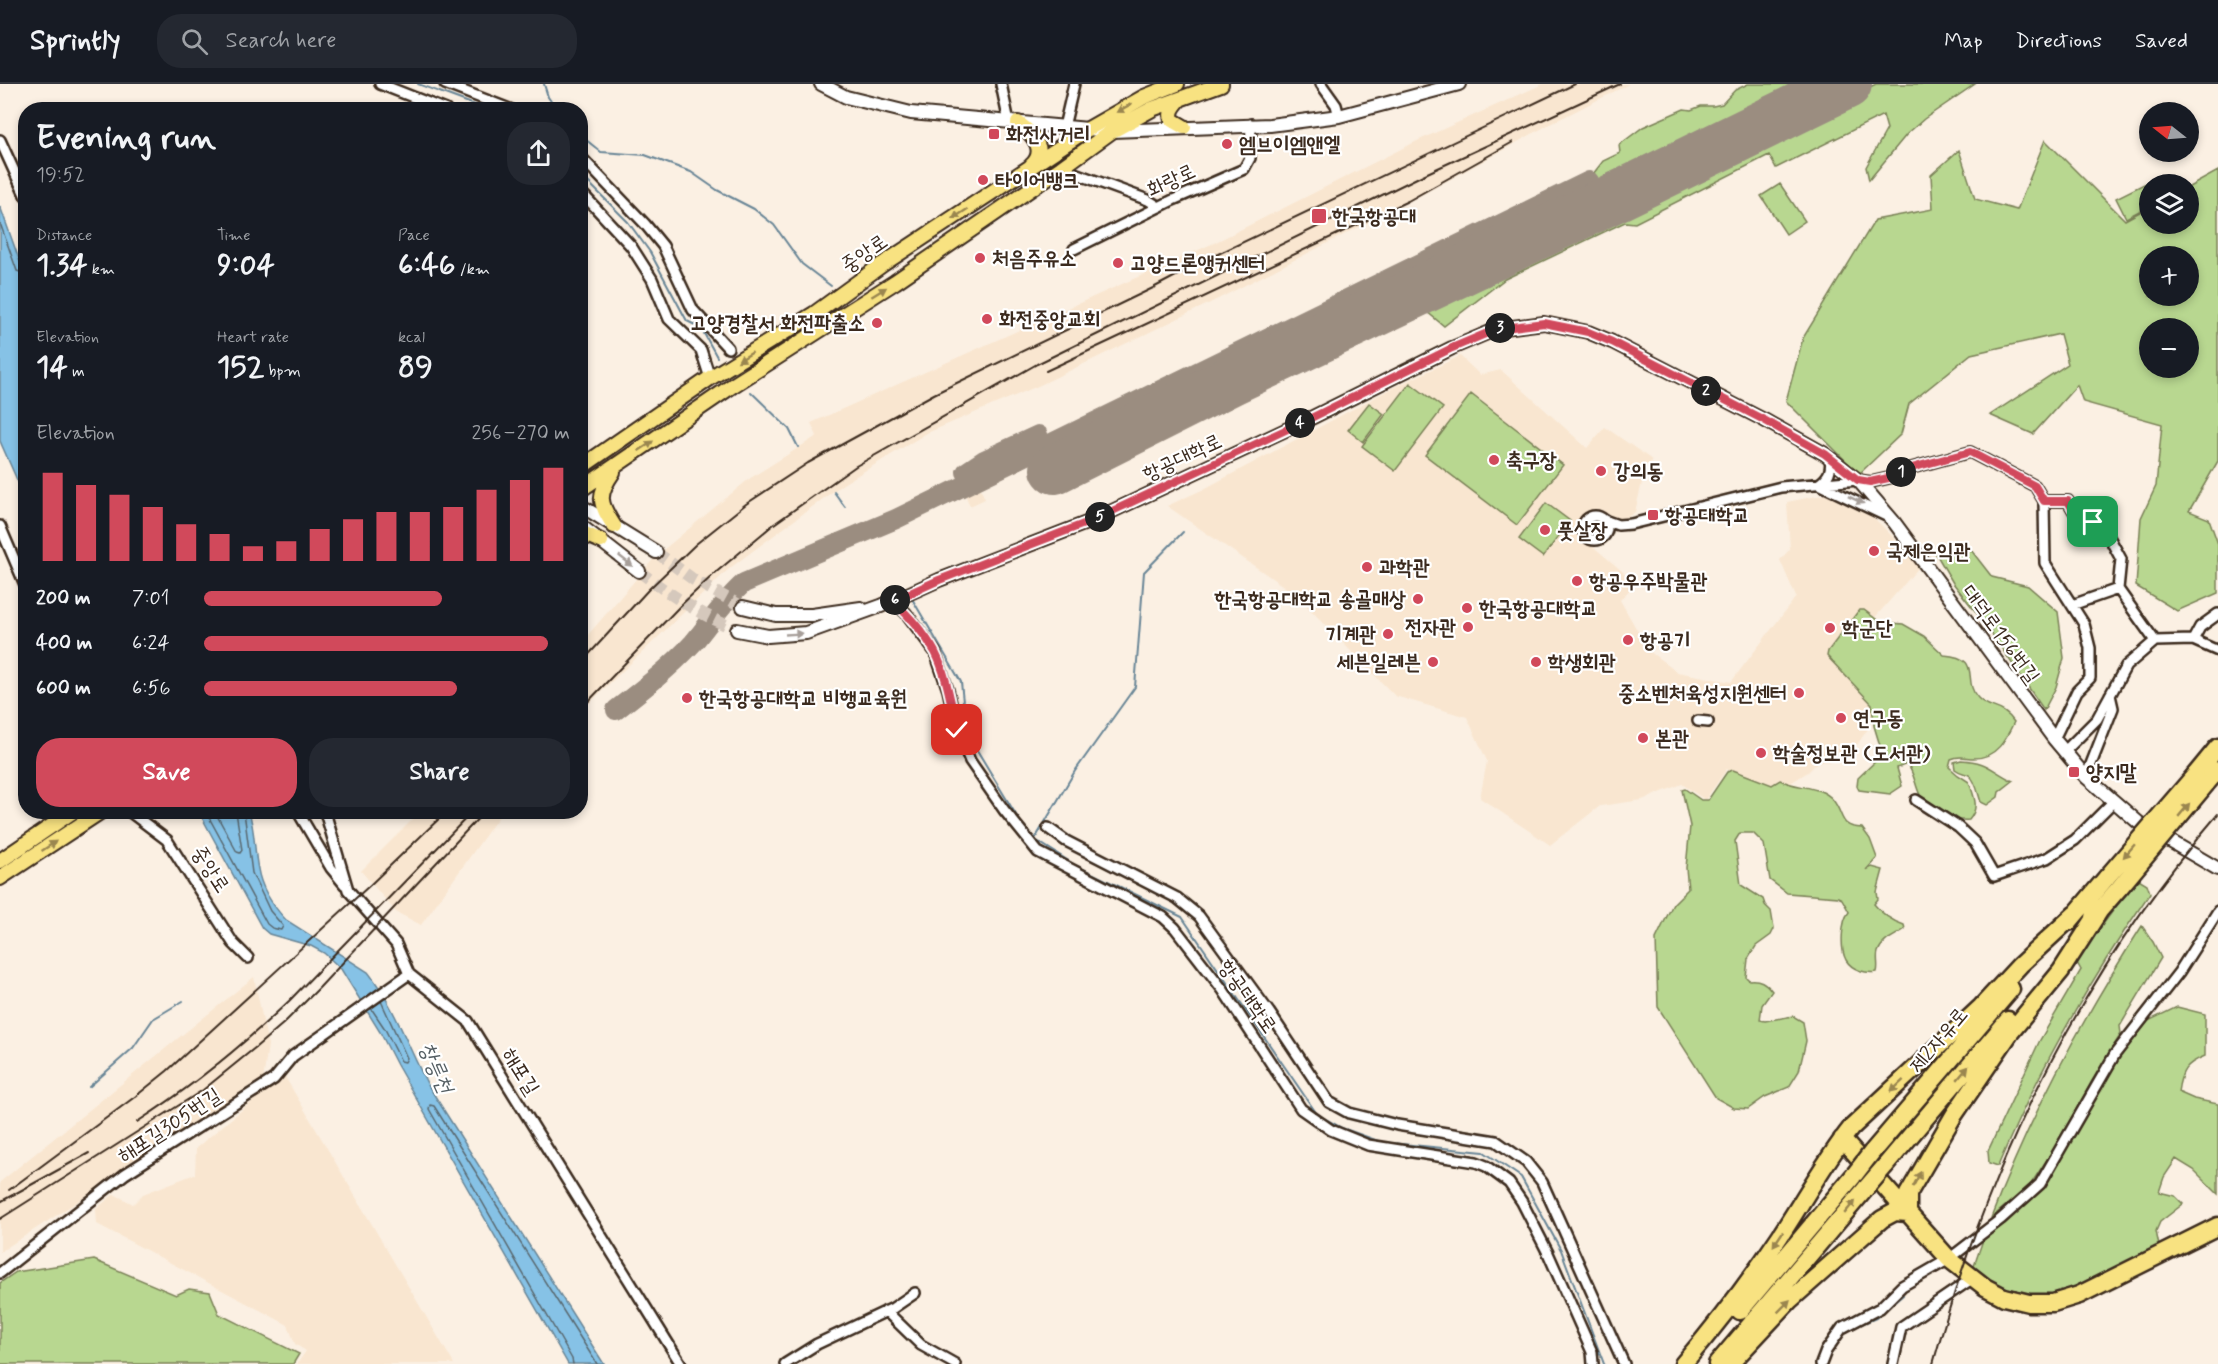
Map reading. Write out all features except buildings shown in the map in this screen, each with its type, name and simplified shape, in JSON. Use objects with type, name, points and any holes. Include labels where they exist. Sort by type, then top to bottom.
[{"type":"highway","name":"제2자유로","points":[[1695,1364],[1872,1152],[2075,915],[2113,882],[2200,779],[2218,747]]},
{"type":"highway","name":"제2자유로","points":[[2200,779],[2218,770]]},
{"type":"highway","name":"제2자유로","points":[[1717,1364],[2100,910],[2113,882]]},
{"type":"highway","points":[[1908,1213],[1908,1194],[1954,1115],[2010,1034],[2061,971],[2100,910]]},
{"type":"highway","points":[[1683,1364],[1743,1290],[1851,1128],[1981,1007],[2020,964],[2075,915]]},
{"type":"highway","points":[[1842,1139],[1949,1259],[1984,1287],[2004,1297],[2029,1303],[2053,1303],[2079,1295],[2218,1226]]},
{"type":"highway","points":[[1730,1364],[1789,1301],[1882,1219],[1895,1212],[1908,1213]]},
{"type":"main road","name":"중앙로","points":[[588,462],[710,378],[814,314],[883,264],[1088,129],[1144,97],[1177,84]]},
{"type":"main road","name":"중앙로","points":[[588,485],[732,386],[895,282],[1061,168],[1112,130],[1152,109],[1221,84]]},
{"type":"main road","points":[[1180,99],[1171,115],[1172,120],[1184,127]]},
{"type":"main road","points":[[1014,122],[1035,138],[1039,147],[1036,162],[1025,172]]},
{"type":"main road","points":[[614,526],[601,498],[605,483],[616,466]]},
{"type":"main road","points":[[588,535],[601,541]]},
{"type":"main road","points":[[0,861],[62,819]]},
{"type":"main road","points":[[0,878],[89,819]]},
{"type":"street","points":[[380,84],[426,102]]},
{"type":"street","points":[[445,84],[491,102]]},
{"type":"street","name":"화랑로","points":[[821,84],[846,97],[910,113],[1112,130],[1270,125],[1339,116],[1459,84]]},
{"type":"street","points":[[1001,84],[1014,122]]},
{"type":"street","points":[[1064,127],[1074,84]]},
{"type":"street","points":[[1321,84],[1336,105],[1339,116]]},
{"type":"street","name":"화랑로","points":[[1074,249],[1159,207],[1244,169],[1250,158],[1251,124]]},
{"type":"street","points":[[0,140],[18,179]]},
{"type":"street","points":[[588,165],[663,246],[693,309],[728,348]]},
{"type":"street","points":[[1061,168],[1148,200],[1159,207]]},
{"type":"street","points":[[588,200],[631,246],[652,279],[669,319],[701,350],[710,378]]},
{"type":"street","name":"항공대학로","points":[[1593,1364],[1592,1352],[1548,1253],[1522,1202],[1509,1183],[1486,1166],[1476,1162],[1368,1145],[1331,1130],[1301,1108],[1223,990],[1175,927],[1162,917],[1038,852],[1004,810],[970,761],[957,730],[948,690],[935,652],[896,599],[1089,522],[1309,419],[1452,348],[1497,329],[1544,323],[1588,332],[1764,420],[1830,458]]},
{"type":"street","points":[[1604,520],[1607,532],[1602,539],[1594,541],[1586,537],[1582,531],[1589,517],[1597,516],[1618,525],[1630,524],[1781,487],[1858,480],[1870,482],[1893,477],[1908,469],[1970,452],[2035,486],[2044,501],[2044,563],[2084,624],[2090,648],[2090,678],[2077,691],[2054,739]]},
{"type":"street","points":[[1819,484],[1829,474],[1830,458]]},
{"type":"street","name":"대덕로156번길","points":[[1830,458],[1858,480],[1891,519],[2054,739],[2086,777],[2139,824],[2218,868]]},
{"type":"street","points":[[1819,484],[1891,519]]},
{"type":"street","points":[[2044,501],[2068,501],[2075,513],[2093,522],[2109,537],[2121,559],[2118,589],[2155,640]]},
{"type":"street","points":[[588,510],[656,552]]},
{"type":"street","points":[[1607,532],[1623,531],[1630,524]]},
{"type":"street","points":[[0,526],[18,568]]},
{"type":"street","points":[[588,531],[639,571]]},
{"type":"street","points":[[2072,605],[2118,589]]},
{"type":"street","points":[[736,630],[768,636],[806,633],[896,599]]},
{"type":"street","points":[[743,607],[777,615],[812,615],[880,606]]},
{"type":"street","points":[[2193,640],[2200,627],[2218,614]]},
{"type":"street","points":[[2064,752],[2097,719],[2126,666],[2155,640],[2193,640],[2218,651]]},
{"type":"street","points":[[2086,777],[2113,708],[2110,695]]},
{"type":"street","points":[[1916,800],[1958,827],[1975,843],[1994,876],[2047,858],[2075,840],[2113,802]]},
{"type":"street","name":"중앙로","points":[[139,819],[167,840],[233,943],[248,958]]},
{"type":"street","points":[[302,819],[331,868],[396,944],[408,974]]},
{"type":"street","points":[[327,819],[348,890]]},
{"type":"street","name":"항공대학로","points":[[1048,828],[1066,841],[1177,898],[1198,916],[1269,1012],[1329,1102],[1348,1113],[1396,1125],[1496,1141],[1526,1162],[1542,1182],[1624,1364]]},
{"type":"street","points":[[1821,1364],[1826,1351],[1842,1328],[1880,1308],[1902,1286],[1949,1259],[2001,1219],[2040,1184],[2115,1054],[2178,972],[2218,911]]},
{"type":"street","name":"해포길305번길","points":[[0,1273],[125,1174],[274,1079],[292,1056],[408,974]]},
{"type":"street","name":"해포길","points":[[408,974],[468,1021],[681,1364]]},
{"type":"street","points":[[1893,1364],[1901,1327],[1973,1278]]},
{"type":"street","points":[[784,1364],[817,1344],[886,1311],[915,1293]]},
{"type":"street","points":[[886,1311],[921,1345],[955,1364]]},
{"type":"shaded area","points":[[1543,84],[1629,84],[1550,124],[1416,198],[1210,303],[1038,386],[927,433],[843,484],[730,568],[588,704],[588,635],[656,556],[749,479],[817,436],[811,423],[1214,243],[1417,141]]},
{"type":"shaded area","name":"한국항공대학교","points":[[1460,356],[1480,375],[1501,370],[1587,448],[1605,427],[1652,460],[1645,470],[1635,512],[1589,543],[1636,583],[1620,600],[1649,651],[1677,672],[1731,682],[1796,597],[1780,560],[1790,549],[1787,502],[1827,494],[1868,512],[1921,565],[1835,663],[1882,708],[1857,745],[1831,762],[1818,762],[1808,772],[1768,797],[1727,769],[1705,800],[1682,784],[1642,800],[1600,806],[1550,845],[1480,798],[1487,761],[1467,717],[1395,696],[1295,594],[1167,506],[1204,489],[1383,393]]},
{"type":"shaded area","points":[[978,483],[985,499],[970,506],[963,490]]},
{"type":"shaded area","points":[[413,819],[497,819],[421,925],[396,912],[361,871]]},
{"type":"shaded area","points":[[254,977],[268,1045],[263,1081],[0,1252],[0,1182]]},
{"type":"shaded area","points":[[284,1075],[454,1364],[297,1364],[306,1351],[295,1344],[288,1325],[97,1224],[96,1209],[114,1194],[133,1204],[143,1194],[195,1174],[196,1148]]},
{"type":"green space","points":[[1748,84],[1827,84],[1588,199],[1586,190],[1596,185],[1593,174],[1603,161],[1620,153],[1619,145],[1643,127],[1684,109],[1691,110],[1701,106],[1722,104],[1735,90]]},
{"type":"green space","points":[[1876,84],[1975,84],[1924,119],[1907,134],[1869,180],[1866,167],[1887,129],[1883,115],[1776,168],[1769,155],[1635,223],[1625,222],[1505,279],[1444,326],[1426,311],[1422,302]]},
{"type":"green space","points":[[2045,140],[2125,220],[2139,212],[2139,234],[2199,234],[2199,181],[2218,171],[2218,461],[2189,511],[2209,519],[2218,544],[2218,593],[2177,611],[2136,586],[2141,518],[2156,486],[2162,424],[2083,402],[2077,385],[2033,434],[1990,415],[2068,364],[2060,334],[1971,354],[1909,404],[1901,434],[1859,474],[1786,401],[1803,338],[1875,220],[1933,209],[1931,175],[1959,150],[1975,199],[2017,210]]},
{"type":"green space","points":[[1780,184],[1805,221],[1786,234],[1761,196]]},
{"type":"green space","points":[[2139,186],[2139,211],[2126,218],[2116,198]]},
{"type":"green space","points":[[1410,383],[1443,408],[1395,471],[1362,446]]},
{"type":"green space","name":"축구장","points":[[1471,394],[1563,465],[1517,525],[1425,455]]},
{"type":"green space","points":[[1369,403],[1384,414],[1363,442],[1348,430]]},
{"type":"green space","name":"풋살장","points":[[1546,503],[1570,521],[1543,557],[1519,539]]},
{"type":"green space","points":[[1971,550],[1992,577],[2028,586],[2058,612],[2064,658],[2056,687],[2044,710],[1983,621],[1953,583],[1935,552]]},
{"type":"green space","points":[[1859,610],[1864,610],[1880,622],[1903,624],[1924,636],[1944,655],[1964,660],[1970,671],[1973,691],[1978,698],[2005,712],[2014,722],[2004,741],[1989,755],[1951,759],[1949,767],[1969,782],[1974,797],[1974,811],[1969,820],[1949,817],[1929,806],[1920,795],[1907,764],[1897,768],[1902,786],[1890,794],[1859,790],[1858,778],[1880,757],[1882,752],[1874,726],[1872,704],[1827,656],[1828,651]]},
{"type":"green space","points":[[1961,760],[1983,764],[2013,781],[1987,805],[1981,802],[1971,777],[1955,769],[1954,762]]},
{"type":"green space","points":[[1733,770],[1772,785],[1780,780],[1815,789],[1828,795],[1837,805],[1845,823],[1862,828],[1870,839],[1877,858],[1866,870],[1872,867],[1883,870],[1877,892],[1878,899],[1874,904],[1887,916],[1904,925],[1905,929],[1886,941],[1880,948],[1877,954],[1877,972],[1864,972],[1856,969],[1844,955],[1842,935],[1849,912],[1842,899],[1787,893],[1770,880],[1764,844],[1753,833],[1740,833],[1735,841],[1741,885],[1763,899],[1771,911],[1774,929],[1771,935],[1756,946],[1748,959],[1746,977],[1749,980],[1762,982],[1772,991],[1762,1005],[1760,1020],[1793,1016],[1803,1022],[1806,1041],[1799,1071],[1789,1087],[1765,1097],[1748,1109],[1734,1108],[1716,1098],[1658,1007],[1656,939],[1673,904],[1688,889],[1686,868],[1690,826],[1682,790],[1685,789],[1701,800],[1708,800],[1727,772]]},
{"type":"green space","points":[[2137,878],[2147,884],[2150,893],[2107,958],[2048,1060],[1998,1166],[1989,1163],[1988,1151],[2040,1040],[2081,970],[2076,961]]},
{"type":"green space","points":[[2142,926],[2161,958],[2120,1026],[2121,1034],[2059,1141],[2031,1184],[1991,1218],[2023,1142],[2059,1068]]},
{"type":"green space","points":[[2177,1007],[2205,1014],[2205,1056],[2185,1069],[2178,1092],[2194,1099],[2218,1104],[2218,1194],[2194,1170],[2176,1159],[2164,1177],[2159,1192],[2175,1196],[2183,1204],[2160,1222],[2156,1231],[2160,1251],[2061,1297],[2026,1299],[1972,1272],[1988,1225],[2008,1214],[2057,1159],[2096,1097],[2119,1054],[2144,1023]]},
{"type":"green space","points":[[94,1260],[176,1295],[189,1289],[210,1292],[219,1314],[299,1354],[293,1364],[0,1364],[0,1283],[16,1272]]},
{"type":"water","points":[[0,206],[18,256],[18,482],[0,441]]},
{"type":"water","points":[[203,819],[250,819],[260,876],[268,896],[277,909],[286,920],[368,972],[378,985],[428,1085],[604,1364],[568,1364],[380,1032],[341,969],[324,953],[311,946],[269,934],[262,928]]},
{"type":"waterway","points":[[418,84],[466,102]]},
{"type":"waterway","points":[[544,84],[551,102]]},
{"type":"waterway","points":[[588,141],[601,152],[645,155],[691,172],[717,190],[754,209],[774,225],[802,264],[831,286]]},
{"type":"waterway","points":[[588,182],[628,222],[650,252],[687,321],[701,328],[717,357]]},
{"type":"waterway","points":[[751,392],[789,429],[798,447]]},
{"type":"waterway","points":[[834,492],[845,507]]},
{"type":"waterway","points":[[1035,839],[1075,771],[1135,687],[1144,572],[1183,532]]},
{"type":"waterway","points":[[911,597],[961,682],[966,732],[1024,828]]},
{"type":"waterway","points":[[1031,837],[1075,865],[1182,917],[1317,1114],[1342,1128],[1381,1142],[1484,1152],[1521,1177],[1561,1250],[1604,1364]]},
{"type":"waterway","points":[[89,1087],[133,1048],[153,1019],[183,1001]]},
{"type":"waterway","points":[[1826,1362],[1845,1331],[1876,1318],[1903,1295]]},
{"type":"taxiway","points":[[616,710],[684,652],[744,583],[896,519],[1589,181]]},
{"type":"taxiway","points":[[1562,194],[1573,198],[1582,207],[1592,208]]},
{"type":"taxiway","points":[[1383,282],[1394,302]]},
{"type":"taxiway","points":[[966,472],[984,460],[1038,435]]},
{"type":"runway","points":[[1055,469],[1232,380],[1571,219],[1847,84]]},
{"type":"tunnel","points":[[656,552],[694,580],[743,607]]},
{"type":"tunnel","points":[[639,571],[686,604],[737,630]]},
{"type":"railway","points":[[588,655],[649,589],[696,544],[746,504],[808,463],[934,394],[1216,255],[1575,84]]},
{"type":"railway","points":[[588,702],[714,574],[774,524],[856,466],[1037,364],[1423,175],[1620,84]]},
{"type":"railway","points":[[1046,371],[1408,201],[1513,142]]},
{"type":"railway","points":[[1933,1364],[1982,1216],[2045,1073],[2082,1005],[2124,939],[2169,875],[2218,814]]},
{"type":"railway","points":[[9,1190],[167,1071],[439,819]]},
{"type":"railway","points":[[137,1122],[197,1080],[271,1018],[465,819]]},
{"type":"railway","points":[[0,1219],[203,1090],[256,1047],[319,988],[477,819]]},
{"type":"railway","points":[[0,1202],[89,1153]]},
{"type":"place","name":"화전사거리","points":[[994,134]]},
{"type":"place","name":"엠브이엠앤엘","points":[[1227,144]]},
{"type":"place","name":"타이어뱅크","points":[[983,180]]},
{"type":"place","name":"한국항공대","points":[[1319,216]]},
{"type":"place","name":"처음주유소","points":[[980,258]]},
{"type":"place","name":"고양드론앵커센터","points":[[1118,263]]},
{"type":"place","name":"화전중앙교회","points":[[987,319]]},
{"type":"place","name":"고양경찰서 화전파출소","points":[[877,323]]},
{"type":"place","name":"축구장","points":[[1494,460]]},
{"type":"place","name":"강의동","points":[[1601,471]]},
{"type":"place","name":"항공대학교","points":[[1653,515]]},
{"type":"place","name":"풋살장","points":[[1545,530]]},
{"type":"place","name":"국제은익관","points":[[1874,551]]},
{"type":"place","name":"과학관","points":[[1367,567]]},
{"type":"place","name":"항공우주박물관","points":[[1577,581]]},
{"type":"place","name":"한국항공대학교 송골매상","points":[[1418,599]]},
{"type":"place","name":"한국항공대학교","points":[[1467,608]]},
{"type":"place","name":"전자관","points":[[1468,627]]},
{"type":"place","name":"학군단","points":[[1830,628]]},
{"type":"place","name":"기계관","points":[[1388,634]]},
{"type":"place","name":"항공기","points":[[1628,640]]},
{"type":"place","name":"세븐일레븐","points":[[1433,662]]},
{"type":"place","name":"학생회관","points":[[1536,662]]},
{"type":"place","name":"중소벤처육성지원센터","points":[[1799,693]]},
{"type":"place","name":"한국항공대학교 비행교육원","points":[[687,698]]},
{"type":"place","name":"연구동","points":[[1841,718]]},
{"type":"place","name":"본관","points":[[1643,738]]},
{"type":"place","name":"학술정보관 (도서관)","points":[[1761,753]]},
{"type":"place","name":"양지말","points":[[2074,772]]},
{"type":"route","points":[[957,730],[948,690],[935,652],[906,613],[893,601],[939,580],[1089,522],[1309,419],[1452,348],[1497,329],[1544,323],[1588,332],[1612,342],[1825,454],[1858,480],[1870,482],[1893,477],[1908,469],[1970,452],[2035,486],[2044,501],[2068,501],[2075,513],[2093,522]]},
{"type":"water label","name":"창릉천","points":[[437,1067]]}]
